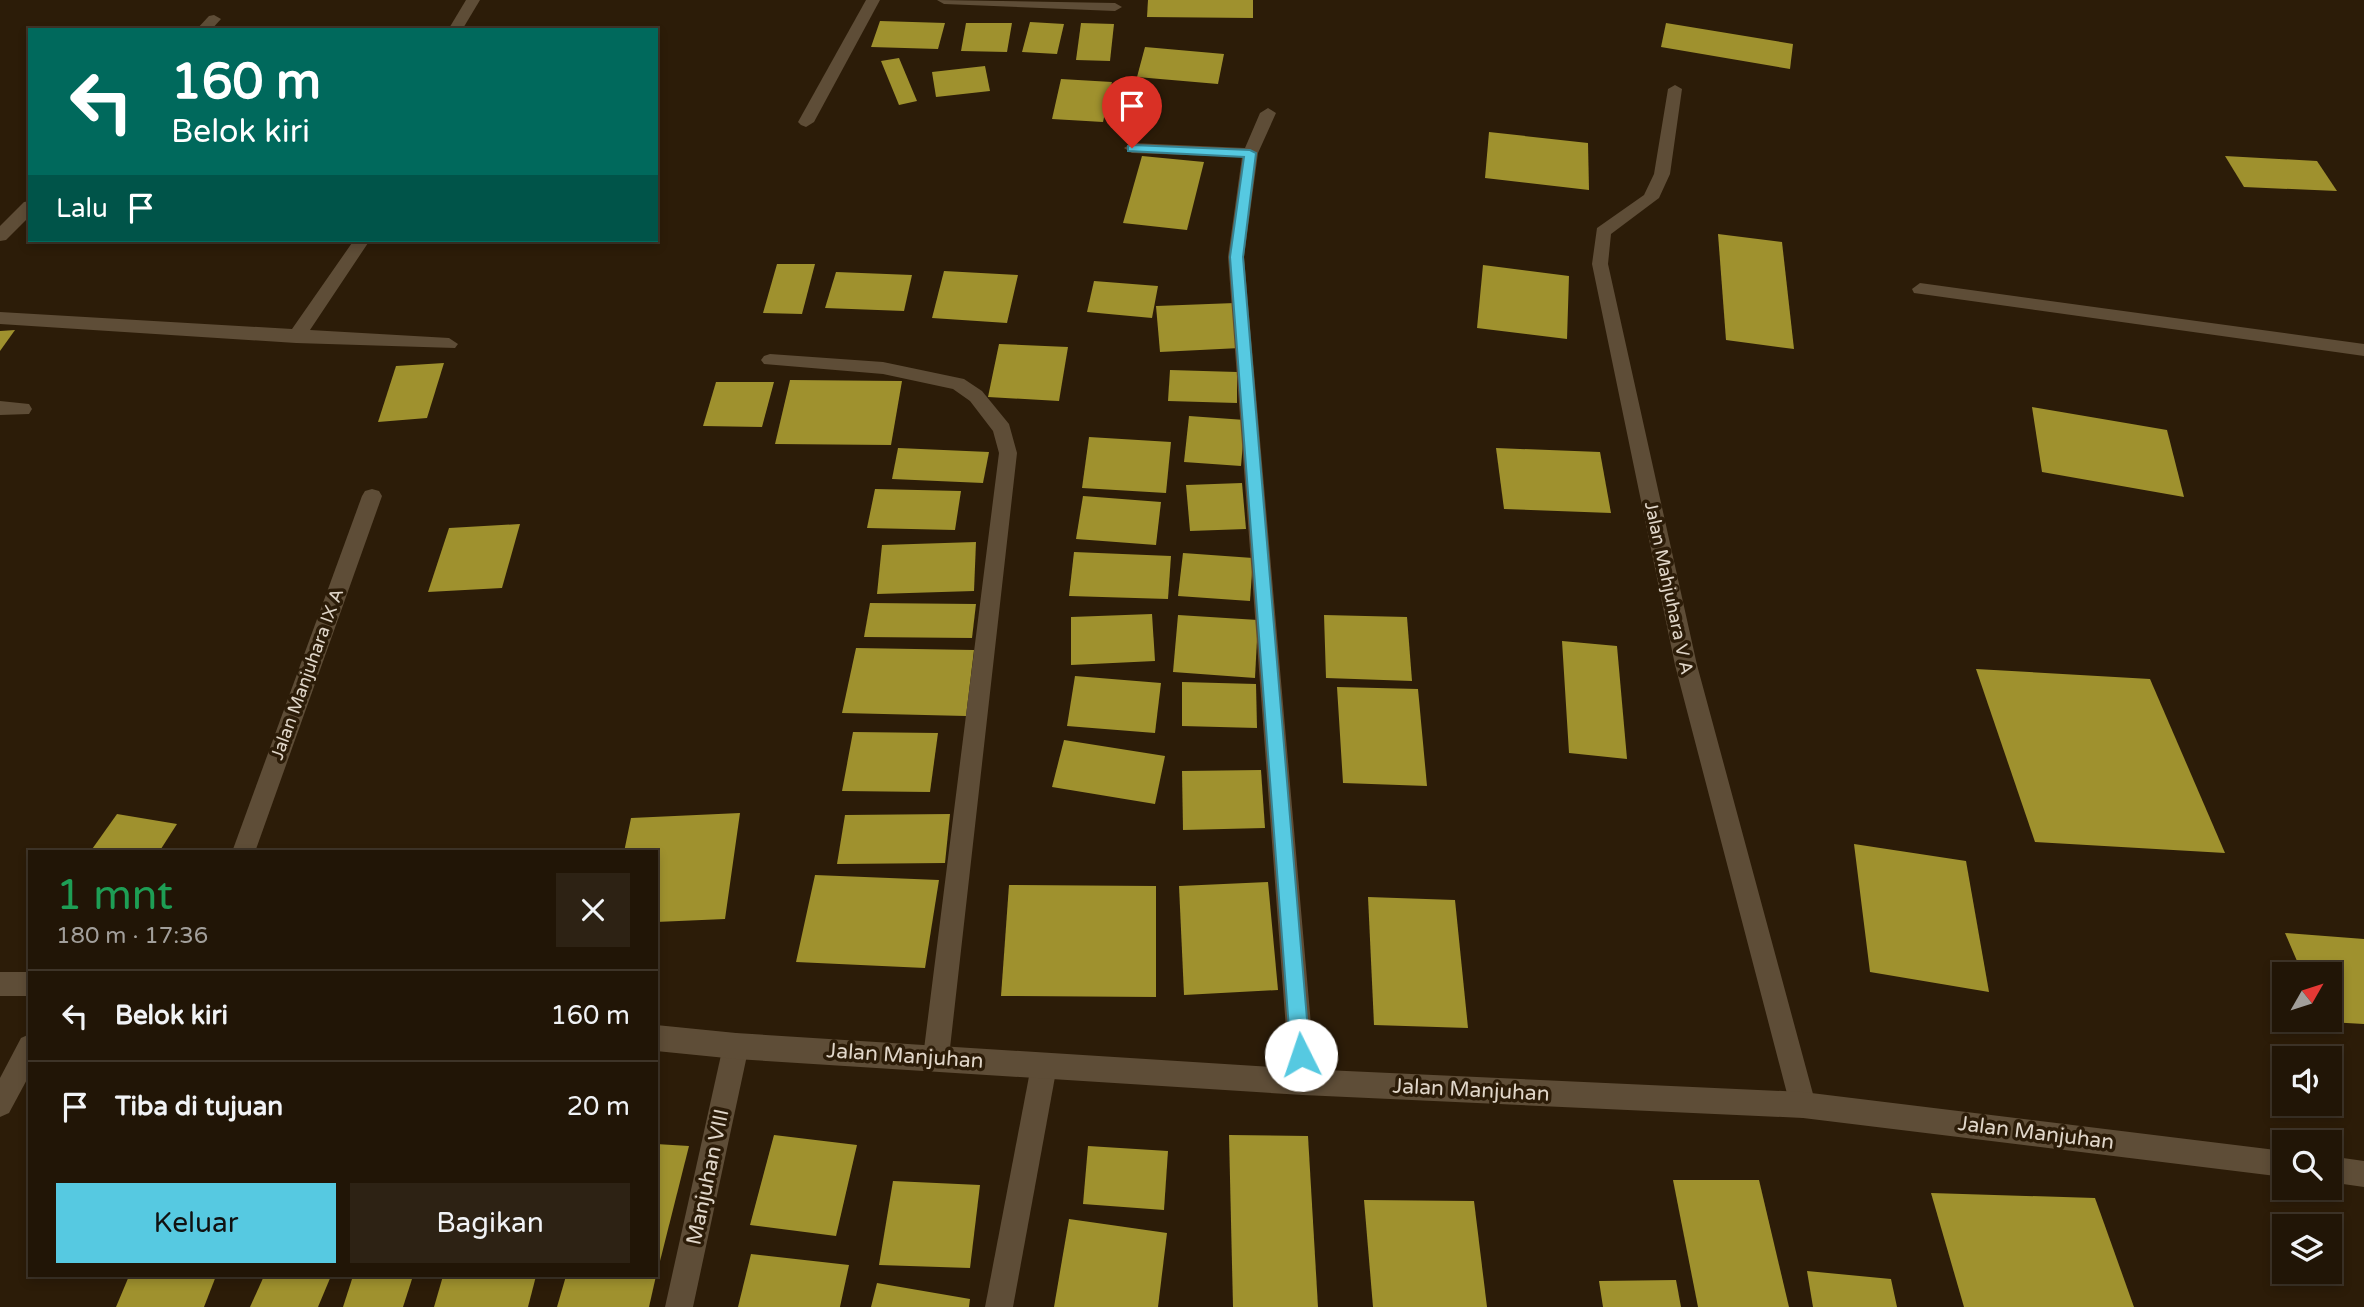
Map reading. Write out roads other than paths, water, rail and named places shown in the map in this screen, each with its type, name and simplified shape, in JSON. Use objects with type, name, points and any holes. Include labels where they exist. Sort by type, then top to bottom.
[{"type":"street","points":[[456,28],[473,0]]},
{"type":"street","points":[[806,122],[873,0]]},
{"type":"street","points":[[944,0],[1115,7]]},
{"type":"street","name":"Jalan Mahjuhara V A","points":[[1675,89],[1662,174],[1651,198],[1603,232],[1600,264],[1686,665],[1803,1105]]},
{"type":"street","points":[[1268,113],[1250,153],[1236,257],[1303,1082]]},
{"type":"street","points":[[1132,148],[1250,153]]},
{"type":"street","points":[[0,236],[28,208]]},
{"type":"street","points":[[296,337],[361,242]]},
{"type":"street","points":[[1920,289],[2364,350]]},
{"type":"street","points":[[0,318],[449,344]]},
{"type":"street","points":[[770,359],[883,368],[958,384],[976,396],[1002,429],[1008,453],[936,1057]]},
{"type":"street","points":[[0,408],[23,409]]},
{"type":"street","name":"Jalan Manjuhara IX A","points":[[244,850],[372,496]]},
{"type":"street","points":[[0,984],[28,984]]},
{"type":"street","name":"Jalan Manjuhan","points":[[658,1038],[736,1046],[1303,1082],[1803,1105],[2272,1163]]},
{"type":"street","name":"Manjuhan VIII","points":[[680,1307],[736,1046]]},
{"type":"street","points":[[0,1104],[28,1051]]},
{"type":"street","points":[[999,1307],[1044,1066]]},
{"type":"street","points":[[2342,1171],[2364,1174]]}]
